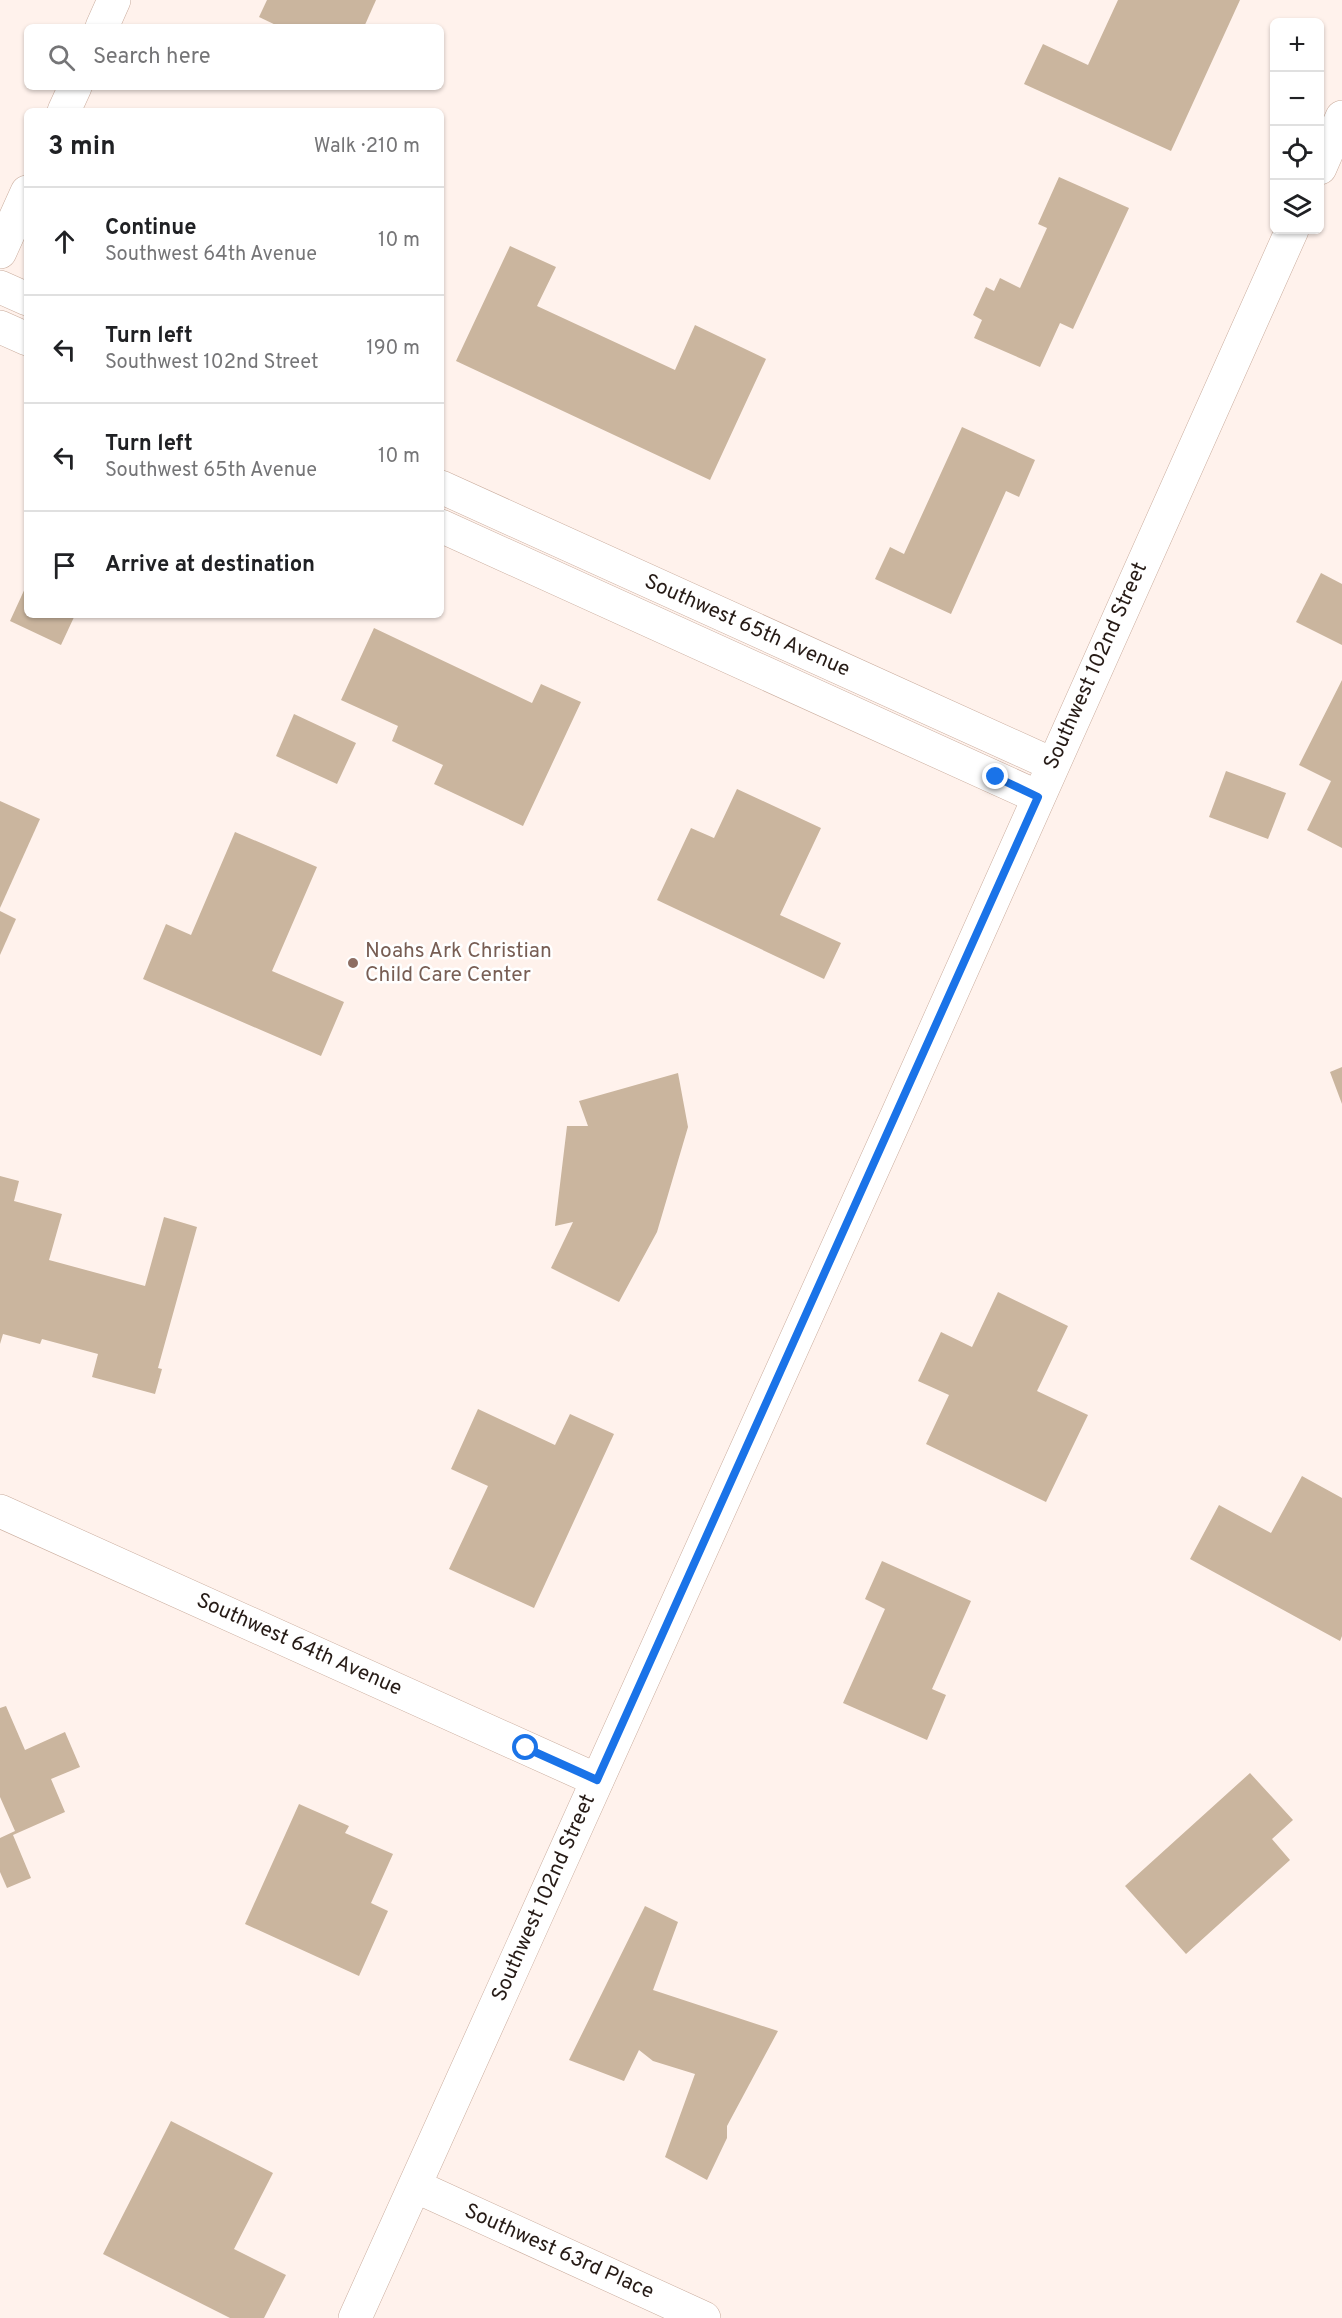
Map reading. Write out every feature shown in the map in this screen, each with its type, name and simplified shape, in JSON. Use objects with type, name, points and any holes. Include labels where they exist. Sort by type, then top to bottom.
[{"type":"street","points":[[103,24],[114,0]]},
{"type":"street","points":[[65,108],[74,90]]},
{"type":"street","points":[[1324,159],[1342,117]]},
{"type":"street","points":[[0,252],[24,199]]},
{"type":"street","name":"Southwest 102nd Street","points":[[355,2318],[1290,234]]},
{"type":"street","points":[[0,287],[24,298]]},
{"type":"street","points":[[0,327],[24,338]]},
{"type":"street","name":"Southwest 65th Avenue","points":[[444,488],[1052,764]]},
{"type":"street","name":"Southwest 65th Avenue","points":[[444,527],[1038,797]]},
{"type":"street","name":"Southwest 64th Avenue","points":[[0,1511],[597,1780]]},
{"type":"street","name":"Southwest 63rd Place","points":[[415,2186],[704,2318]]},
{"type":"building","points":[[267,0],[376,0],[365,24],[274,24],[259,17]]},
{"type":"building","points":[[1118,0],[1240,0],[1171,151],[1024,84],[1043,44],[1088,65]]},
{"type":"building","points":[[1059,177],[1129,208],[1073,329],[1060,323],[1040,367],[974,338],[982,320],[973,315],[986,287],[994,291],[1000,278],[1020,288],[1047,228],[1038,224]]},
{"type":"building","points":[[510,246],[556,267],[537,306],[675,370],[695,325],[766,359],[710,480],[456,361]]},
{"type":"building","points":[[962,427],[1035,460],[1019,497],[1006,491],[951,614],[875,579],[890,547],[904,554]]},
{"type":"building","points":[[1321,573],[1342,584],[1342,645],[1296,622]]},
{"type":"building","points":[[24,591],[24,618],[74,618],[61,645],[10,621]]},
{"type":"building","points":[[374,628],[532,703],[541,684],[581,702],[523,826],[434,784],[443,765],[392,741],[398,726],[341,700]]},
{"type":"building","points":[[1342,680],[1342,848],[1307,830],[1331,781],[1299,765]]},
{"type":"building","points":[[294,714],[356,743],[337,784],[276,756]]},
{"type":"building","points":[[1226,771],[1286,793],[1268,839],[1209,817]]},
{"type":"building","points":[[737,789],[821,828],[780,915],[841,943],[824,979],[657,900],[691,828],[714,838]]},
{"type":"building","points":[[0,801],[40,819],[0,908]]},
{"type":"building","points":[[235,832],[317,867],[272,971],[344,1002],[321,1056],[143,979],[166,924],[191,935]]},
{"type":"building","points":[[0,911],[16,919],[0,955]]},
{"type":"building","points":[[1342,1067],[1342,1104],[1330,1072]]},
{"type":"building","points":[[678,1073],[688,1127],[657,1232],[619,1302],[551,1268],[573,1222],[555,1226],[567,1126],[588,1126],[579,1101]]},
{"type":"building","points":[[0,1176],[19,1181],[14,1201],[62,1214],[49,1260],[145,1286],[164,1217],[197,1227],[158,1368],[162,1369],[155,1394],[92,1377],[98,1354],[42,1339],[40,1344],[3,1334],[0,1344]]},
{"type":"building","points":[[998,1292],[1068,1326],[1037,1391],[1088,1415],[1046,1502],[926,1444],[949,1395],[918,1381],[941,1332],[972,1347]]},
{"type":"building","points":[[478,1409],[555,1445],[570,1414],[614,1434],[534,1608],[449,1569],[488,1486],[451,1469]]},
{"type":"building","points":[[1302,1476],[1342,1498],[1342,1636],[1340,1641],[1190,1559],[1219,1505],[1271,1533]]},
{"type":"building","points":[[882,1561],[971,1601],[932,1689],[946,1695],[927,1740],[843,1703],[885,1609],[865,1599]]},
{"type":"building","points":[[6,1706],[25,1750],[65,1732],[80,1767],[51,1779],[65,1812],[13,1835],[31,1878],[7,1888],[0,1872],[0,1838],[15,1831],[0,1797],[0,1708]]},
{"type":"building","points":[[1250,1773],[1293,1820],[1272,1839],[1290,1860],[1186,1954],[1125,1886]]},
{"type":"building","points":[[299,1804],[349,1826],[345,1833],[393,1854],[371,1903],[388,1911],[359,1976],[245,1924]]},
{"type":"building","points":[[645,1906],[678,1922],[653,1990],[778,2031],[727,2126],[727,2138],[707,2180],[665,2157],[695,2074],[653,2061],[639,2050],[624,2081],[569,2060]]},
{"type":"building","points":[[171,2121],[273,2173],[234,2249],[286,2275],[264,2318],[230,2318],[103,2254]]},
{"type":"place","name":"Noahs Ark Christian Child Care Center","points":[[353,963]]},
{"type":"route","points":[[526,1748],[597,1780],[1038,797],[996,777]]}]
